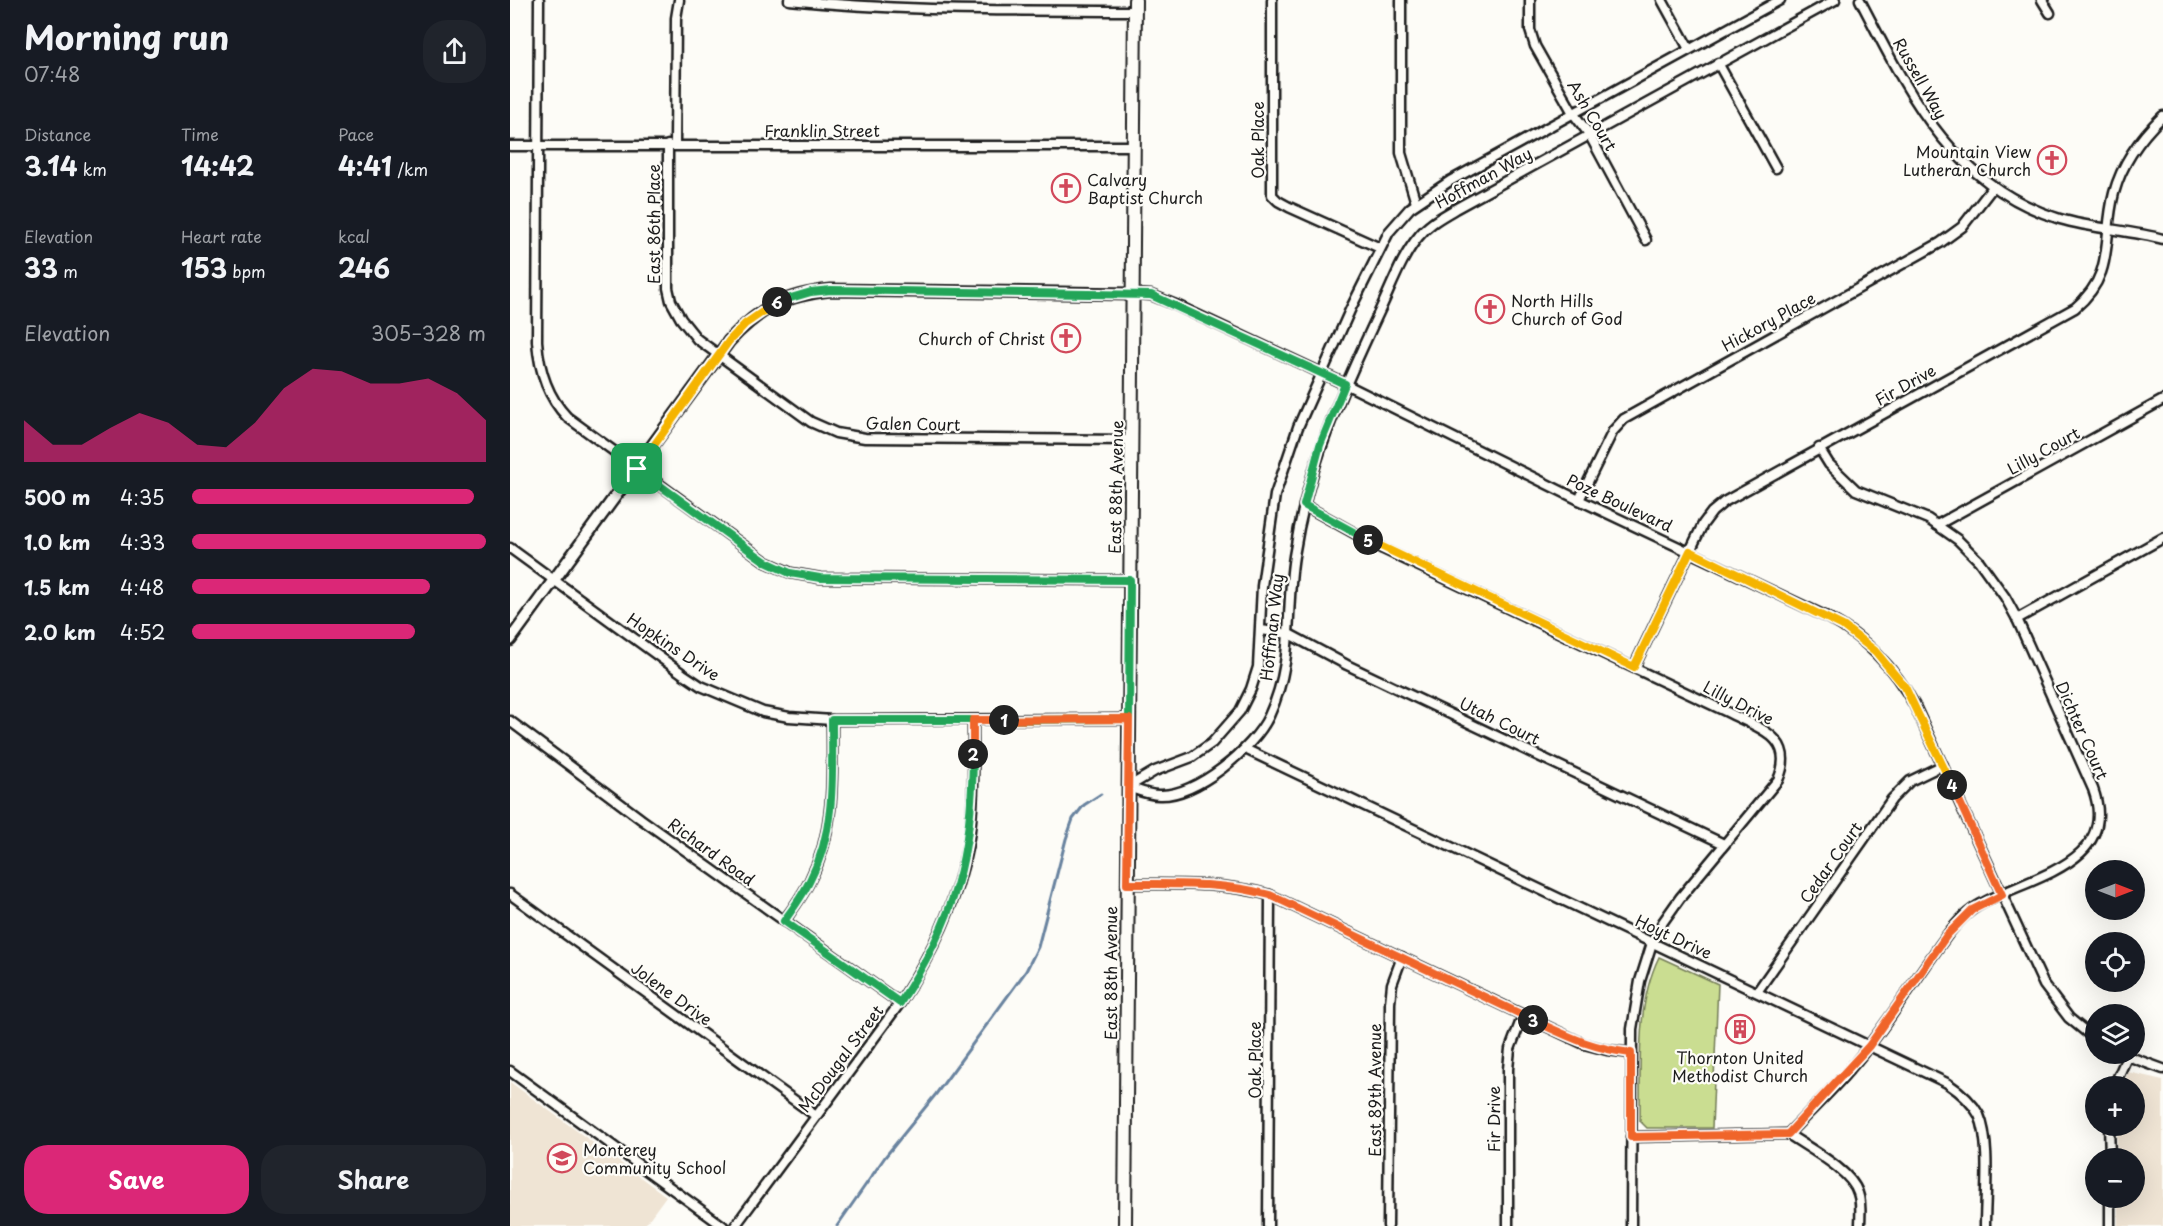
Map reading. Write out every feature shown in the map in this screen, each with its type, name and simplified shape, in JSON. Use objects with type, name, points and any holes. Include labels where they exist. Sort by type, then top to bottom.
[{"type":"main road","name":"East 88th Avenue","points":[[1125,1226],[1135,5]]},
{"type":"street","points":[[539,0],[538,362],[551,396],[567,417],[766,562],[790,573],[820,578],[1130,580]]},
{"type":"street","name":"East 86th Place","points":[[678,0],[671,145],[668,288],[671,301],[686,327],[697,339],[719,355]]},
{"type":"street","points":[[789,0],[902,8],[1135,5]]},
{"type":"street","name":"Oak Place","points":[[1272,0],[1272,195],[1289,207],[1380,248]]},
{"type":"street","points":[[1401,0],[1401,153],[1416,203]]},
{"type":"street","name":"Ash Court","points":[[1530,0],[1530,30],[1535,46],[1573,113],[1589,134],[1646,240]]},
{"type":"street","points":[[1662,0],[1689,49]]},
{"type":"street","name":"Hoffman Way","points":[[1128,787],[1155,771],[1192,757],[1212,743],[1240,711],[1251,689],[1258,667],[1262,586],[1275,495],[1298,427],[1321,373],[1380,248],[1395,223],[1416,203],[1450,181],[1780,0]]},
{"type":"street","name":"Hoffman Way","points":[[1128,787],[1159,795],[1191,787],[1220,771],[1245,749],[1268,719],[1283,680],[1289,634],[1293,559],[1320,445],[1345,384],[1403,262],[1419,236],[1431,224],[1455,209],[1835,0]]},
{"type":"street","name":"Russell Way","points":[[1860,0],[1928,122],[1962,161],[1993,187],[2016,201],[2044,213],[2078,223],[2163,239]]},
{"type":"street","points":[[2042,0],[2050,13]]},
{"type":"street","points":[[1719,63],[1776,168]]},
{"type":"street","name":"Fir Drive","points":[[1634,667],[1703,524],[1718,507],[1819,448],[2075,308],[2093,291],[2100,277],[2114,192],[2124,166],[2143,136],[2163,116]]},
{"type":"street","name":"Franklin Street","points":[[510,146],[1134,146]]},
{"type":"street","name":"Hickory Place","points":[[1579,500],[1613,430],[1624,418],[1950,237],[1962,227],[1993,187]]},
{"type":"street","points":[[510,640],[719,355],[745,324],[774,303],[811,292],[831,290],[1133,294]]},
{"type":"street","name":"Poze Boulevard","points":[[1133,294],[1151,295],[1176,305],[1345,384],[1579,500],[1827,618],[1857,636],[1885,661],[1905,687],[2044,985],[2069,1018],[2085,1031]]},
{"type":"street","name":"Galen Court","points":[[719,355],[811,422],[849,436],[1132,440]]},
{"type":"street","name":"Lilly Court","points":[[1937,525],[2163,400]]},
{"type":"street","name":"Dichter Court","points":[[1788,1134],[1869,1046],[1947,935],[1972,910],[2078,857],[2094,834],[2098,812],[2093,789],[2016,619],[2005,597],[1979,561],[1958,540],[1937,525],[1910,510],[1856,490],[1829,464],[1819,448]]},
{"type":"street","name":"Lilly Drive","points":[[1304,505],[1383,549],[1771,734],[1780,745],[1784,762],[1778,780],[1680,898],[1663,922],[1652,943],[1640,981],[1635,1002],[1631,1053],[1631,1226]]},
{"type":"street","points":[[2016,619],[2163,538]]},
{"type":"street","name":"Hopkins Drive","points":[[510,548],[701,686],[763,712],[789,717],[832,720],[1129,719]]},
{"type":"street","name":"Utah Court","points":[[1261,630],[1289,634],[1347,664],[1724,844]]},
{"type":"street","points":[[784,921],[812,878],[825,838],[832,799],[832,720]]},
{"type":"street","name":"McDougal Street","points":[[735,1226],[900,1003],[940,935],[961,875],[968,842],[971,815],[973,720]]},
{"type":"street","name":"Richard Road","points":[[510,721],[641,819],[900,1003]]},
{"type":"street","name":"Hoyt Drive","points":[[1245,749],[1947,1083],[1967,1099],[1979,1115],[1985,1143],[1985,1226]]},
{"type":"street","name":"Cedar Court","points":[[1757,992],[1892,799],[1910,781],[1943,765]]},
{"type":"street","points":[[1127,884],[1212,884],[1244,888],[1270,895],[1584,1044],[1631,1053]]},
{"type":"street","name":"Jolene Drive","points":[[510,894],[816,1116]]},
{"type":"street","name":"Oak Place","points":[[1268,1226],[1270,895]]},
{"type":"street","name":"East 89th Avenue","points":[[1388,1226],[1390,1003],[1392,984],[1402,957]]},
{"type":"street","name":"Fir Drive","points":[[1508,1226],[1508,1069],[1510,1049],[1523,1015]]},
{"type":"street","points":[[2145,1063],[2163,1069]]},
{"type":"street","points":[[510,1071],[723,1226]]},
{"type":"street","points":[[1631,1137],[1788,1134],[1849,1177],[1860,1199],[1860,1226]]},
{"type":"street","points":[[2110,1208],[2110,1226]]},
{"type":"shaded area","points":[[2128,1072],[2163,1080],[2163,1226],[2118,1226],[2118,1208],[2145,1208],[2145,1148],[2117,1148],[2117,1136],[2145,1136],[2145,1076],[2127,1076]]},
{"type":"shaded area","name":"Monterey Community School","points":[[510,1082],[666,1196],[644,1226],[510,1226]]},
{"type":"green space","points":[[1659,957],[1718,984],[1712,1128],[1647,1128],[1640,1121],[1643,1016],[1651,976]]},
{"type":"waterway","points":[[837,1226],[885,1157],[936,1094],[1026,971],[1038,947],[1073,819],[1084,805],[1101,794]]},
{"type":"place","name":"Mountain View Lutheran Church","points":[[2052,160]]},
{"type":"place","name":"Calvary Baptist Church","points":[[1066,188]]},
{"type":"place","name":"North Hills Church of God","points":[[1490,309]]},
{"type":"place","name":"Church of Christ","points":[[1066,338]]},
{"type":"place","name":"Thornton United Methodist Church","points":[[1740,1029]]},
{"type":"place","name":"Monterey Community School","points":[[562,1158]]},
{"type":"route","points":[[637,469],[729,341],[758,314],[774,303],[791,297],[831,290],[1151,295],[1345,384],[1320,445],[1304,505],[1383,549],[1634,667],[1690,551],[1843,626],[1875,651],[1900,680],[1915,706],[2002,895],[1983,903],[1965,915],[1947,935],[1869,1046],[1788,1134],[1631,1137],[1631,1053],[1584,1044],[1270,895],[1244,888],[1212,884],[1127,884],[1129,719],[973,720],[971,815],[961,875],[940,935],[900,1003],[784,921],[812,878],[825,838],[832,799],[832,720],[1129,719],[1130,580],[807,577],[784,571],[766,562],[637,469]]}]
